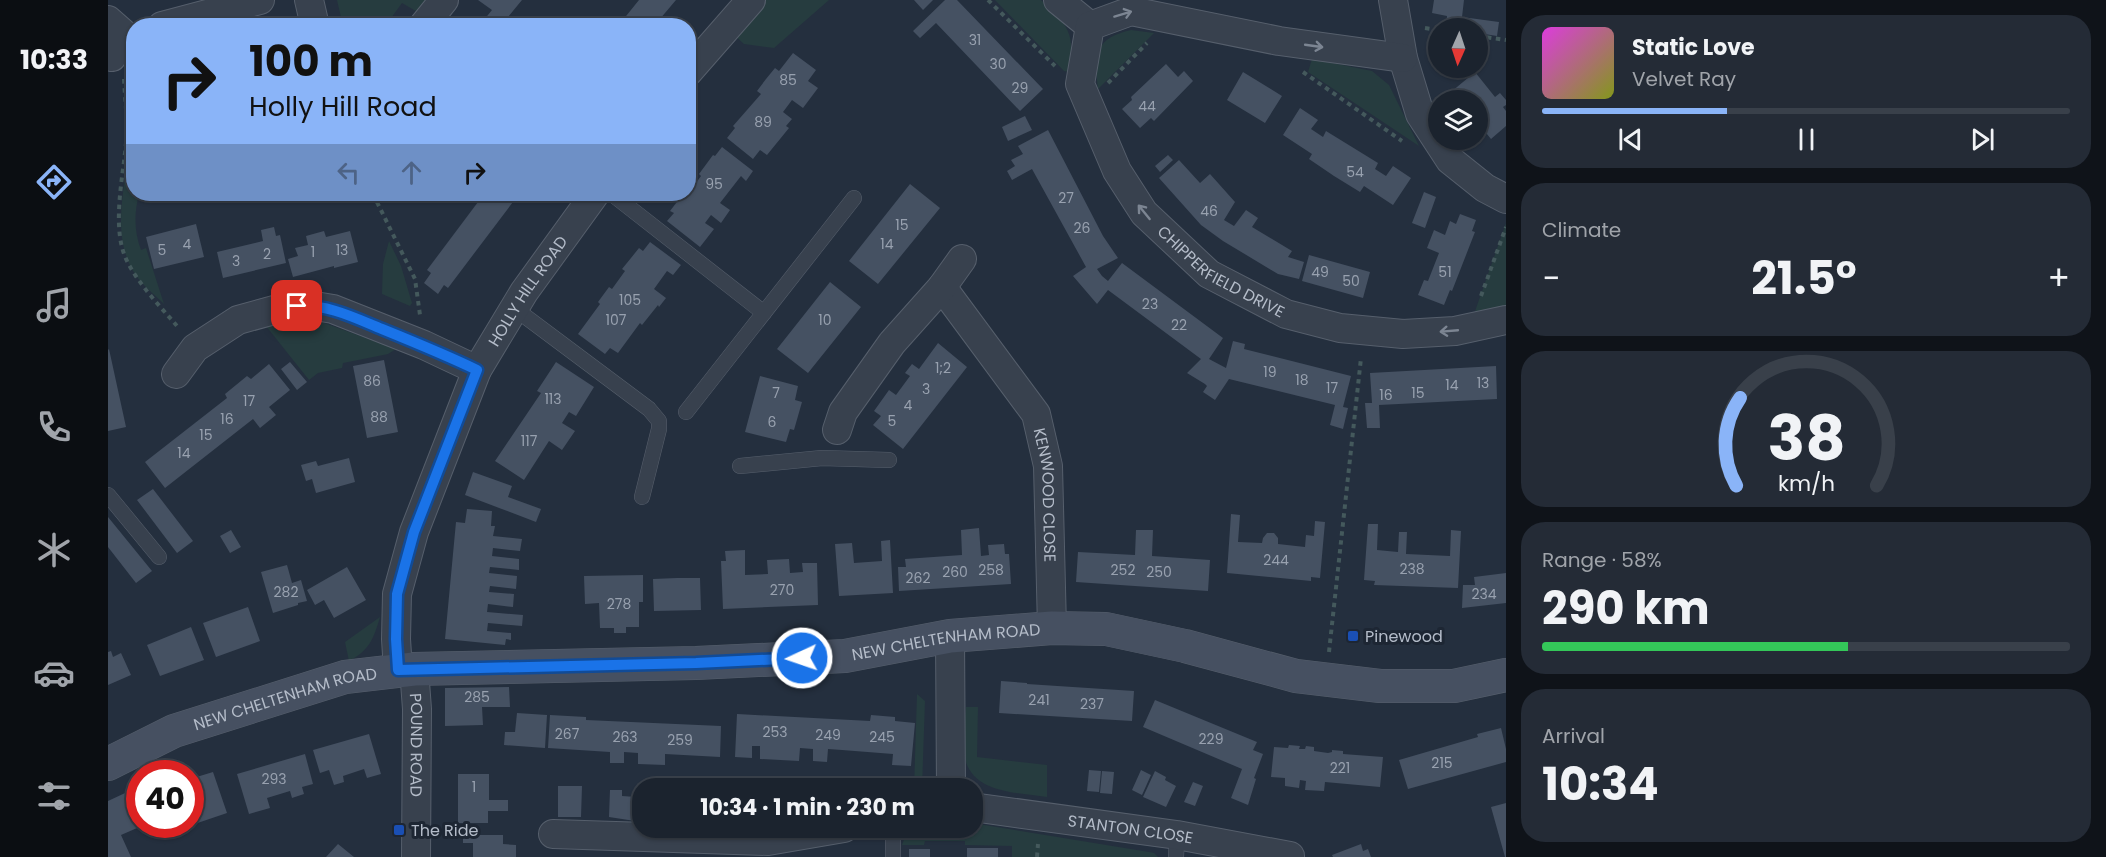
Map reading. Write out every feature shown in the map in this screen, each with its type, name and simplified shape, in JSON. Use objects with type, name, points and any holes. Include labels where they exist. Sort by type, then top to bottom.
[{"type":"street","points":[[192,18],[260,0]]},
{"type":"street","points":[[309,0],[313,18]]},
{"type":"street","points":[[429,18],[444,0]]},
{"type":"street","points":[[696,63],[751,0]]},
{"type":"street","points":[[1058,0],[1090,26]]},
{"type":"street","points":[[1393,0],[1403,58],[1420,114],[1450,160],[1485,188],[1506,199]]},
{"type":"street","points":[[1090,26],[1131,11],[1279,41],[1403,58]]},
{"type":"street","points":[[1084,94],[1090,26]]},
{"type":"street","name":"CHIPPERFIELD DRIVE","points":[[1084,94],[1117,171],[1143,213],[1209,274],[1286,314],[1340,328],[1403,334],[1455,331],[1506,320]]},
{"type":"street","name":"HOLLY HILL ROAD","points":[[406,669],[396,639],[397,594],[414,532],[477,370],[514,308],[590,201]]},
{"type":"street","points":[[837,430],[843,412],[892,343],[942,286],[962,259]]},
{"type":"street","name":"KENWOOD CLOSE","points":[[942,286],[1036,414],[1048,466],[1052,628]]},
{"type":"street","points":[[176,374],[195,348],[238,320],[285,307],[309,305],[333,309],[424,345],[477,370]]},
{"type":"street","name":"NEW CHELTENHAM ROAD","points":[[108,764],[174,731],[345,677],[406,669],[696,663],[845,656],[951,636],[1052,628],[1106,629],[1185,646],[1296,676],[1380,686],[1454,686],[1506,675]]},
{"type":"street","points":[[951,636],[951,778]]},
{"type":"street","name":"POUND ROAD","points":[[406,669],[417,709],[416,857]]},
{"type":"street","name":"STANTON CLOSE","points":[[983,809],[1176,846],[1290,856]]},
{"type":"street","points":[[553,834],[596,846],[781,838]]},
{"type":"lane","points":[[686,412],[854,198]]},
{"type":"lane","points":[[621,201],[764,313]]},
{"type":"lane","points":[[514,308],[649,409],[659,421],[642,497]]},
{"type":"lane","points":[[835,459],[837,430]]},
{"type":"lane","points":[[740,466],[800,459],[889,460]]},
{"type":"lane","points":[[108,495],[159,557]]},
{"type":"lane","points":[[893,838],[893,857]]},
{"type":"path","points":[[988,0],[1084,94],[1170,19]]},
{"type":"path","points":[[1488,37],[1506,40]]},
{"type":"path","points":[[119,39],[123,64],[126,143],[119,228],[126,260],[141,284],[195,348]]},
{"type":"path","points":[[1279,41],[1305,75],[1408,146]]},
{"type":"path","points":[[376,201],[415,279],[424,345]]},
{"type":"path","points":[[1469,328],[1506,227]]},
{"type":"path","points":[[1326,680],[1364,331]]},
{"type":"green space","points":[[337,0],[428,0],[421,14],[402,3],[391,18],[341,18]]},
{"type":"green space","points":[[766,0],[829,0],[774,48],[744,44],[733,34]]},
{"type":"green space","points":[[995,0],[1041,0],[1059,18],[1068,32],[1072,48],[1072,73],[1064,71]]},
{"type":"green space","points":[[1131,30],[1154,33],[1098,89],[1096,67],[1099,51],[1109,38]]},
{"type":"green space","points":[[1312,59],[1372,71],[1389,85],[1419,146],[1308,72]]},
{"type":"green space","points":[[126,175],[126,201],[138,201],[136,229],[139,243],[141,250],[146,248],[164,304],[135,274],[127,258],[121,224]]},
{"type":"green space","points":[[1506,223],[1506,311],[1473,317]]},
{"type":"green space","points":[[389,241],[401,266],[412,303],[410,306],[382,294],[383,264]]},
{"type":"green space","points":[[294,320],[316,320],[396,349],[388,354],[343,363],[342,368],[318,373],[309,380],[266,326]]},
{"type":"green space","points":[[380,617],[370,643],[349,661],[345,642]]},
{"type":"green space","points":[[917,694],[925,701],[922,778],[914,778]]},
{"type":"green space","points":[[966,707],[978,707],[977,757],[1047,765],[1047,797],[996,789],[983,783],[983,778],[975,777],[968,767],[964,754]]},
{"type":"green space","points":[[983,825],[1149,852],[1158,857],[1012,857],[1012,846],[965,845],[965,841],[925,841],[924,845],[902,845],[905,838],[983,838]]},
{"type":"building","points":[[478,0],[522,0],[507,18],[486,18],[492,10]]},
{"type":"building","points":[[639,0],[676,0],[661,18],[624,18]]},
{"type":"building","points":[[914,0],[933,0],[923,10]]},
{"type":"building","points":[[945,0],[957,0],[1043,89],[1020,111],[936,23],[920,38],[913,31]]},
{"type":"building","points":[[1434,0],[1464,0],[1462,17],[1469,18],[1447,18],[1447,16],[1432,13]]},
{"type":"building","points":[[1488,21],[1499,22],[1497,36],[1488,35]]},
{"type":"building","points":[[793,53],[816,70],[808,81],[818,88],[803,108],[792,100],[783,112],[792,119],[786,126],[789,128],[767,155],[760,150],[753,159],[727,138],[735,128],[733,126],[761,94],[757,91],[766,79],[775,68],[779,71]]},
{"type":"building","points":[[1166,64],[1178,77],[1184,71],[1193,81],[1154,121],[1151,118],[1140,128],[1122,109],[1132,100],[1131,97]]},
{"type":"building","points":[[1243,72],[1282,96],[1265,123],[1227,100]]},
{"type":"building","points":[[1468,78],[1480,78],[1495,97],[1500,93],[1506,100],[1506,105],[1503,107],[1506,111],[1506,126],[1491,139],[1488,135],[1488,90],[1453,90]]},
{"type":"building","points":[[1300,108],[1318,120],[1311,129],[1323,137],[1326,131],[1378,163],[1375,169],[1386,176],[1393,166],[1411,178],[1393,205],[1364,186],[1360,192],[1334,176],[1309,159],[1312,154],[1283,135]]},
{"type":"building","points":[[1025,116],[1032,130],[1008,141],[1002,127]]},
{"type":"building","points":[[1048,130],[1103,236],[1118,258],[1097,269],[1102,276],[1108,281],[1122,263],[1223,338],[1209,359],[1226,368],[1233,341],[1245,344],[1244,349],[1351,376],[1343,407],[1348,408],[1343,429],[1330,425],[1335,405],[1229,379],[1215,400],[1203,392],[1207,386],[1205,384],[1187,373],[1201,359],[1108,290],[1097,304],[1073,276],[1086,267],[1032,169],[1012,180],[1007,171],[1015,166],[1011,160],[1023,154],[1018,146]]},
{"type":"building","points":[[722,147],[753,171],[746,181],[741,176],[720,203],[730,210],[721,223],[711,215],[705,223],[714,229],[700,247],[667,221],[674,213],[670,211],[678,201],[696,201],[696,183],[701,176],[699,174],[713,155],[715,156]]},
{"type":"building","points":[[1168,155],[1173,160],[1160,172],[1155,166]]},
{"type":"building","points":[[1179,160],[1200,183],[1210,174],[1235,202],[1224,220],[1234,226],[1246,210],[1258,218],[1252,227],[1292,251],[1288,257],[1304,262],[1299,279],[1278,274],[1201,225],[1159,178]]},
{"type":"building","points":[[910,184],[940,208],[878,284],[849,261]]},
{"type":"building","points":[[1424,192],[1436,197],[1425,228],[1412,223]]},
{"type":"building","points":[[479,201],[514,201],[448,288],[444,285],[438,294],[424,283],[431,273],[427,270]]},
{"type":"building","points":[[1460,214],[1476,220],[1472,231],[1475,232],[1452,291],[1450,290],[1444,305],[1418,295],[1424,280],[1428,281],[1439,253],[1427,248],[1434,230],[1445,235],[1450,221],[1456,224]]},
{"type":"building","points":[[196,224],[204,257],[154,269],[146,237]]},
{"type":"building","points":[[274,227],[276,236],[280,235],[286,263],[223,278],[217,252],[263,241],[261,230]]},
{"type":"building","points":[[324,231],[326,237],[350,231],[358,262],[293,277],[288,259],[298,256],[295,248],[308,245],[306,236]]},
{"type":"building","points":[[650,242],[681,265],[673,275],[667,271],[654,289],[666,298],[659,307],[658,305],[642,325],[640,323],[618,353],[610,348],[605,354],[578,334],[600,304],[598,302],[609,287],[612,289],[625,271],[622,269],[639,248],[643,251]]},
{"type":"building","points":[[1309,255],[1370,272],[1363,298],[1302,281]]},
{"type":"building","points":[[830,282],[861,307],[808,373],[777,349]]},
{"type":"building","points":[[938,343],[967,367],[903,449],[873,425],[881,416],[874,411],[889,390],[896,395],[910,376],[905,373],[912,364],[919,369]]},
{"type":"building","points":[[108,350],[126,427],[108,431]]},
{"type":"building","points":[[384,360],[398,432],[367,438],[353,366]]},
{"type":"building","points":[[290,362],[307,382],[297,390],[281,369]]},
{"type":"building","points":[[556,362],[594,387],[576,416],[569,412],[562,423],[575,431],[562,450],[549,441],[524,480],[495,461],[541,393],[537,391]]},
{"type":"building","points":[[269,364],[290,390],[269,407],[276,415],[260,428],[253,419],[165,488],[145,462],[227,398],[225,394],[247,376],[251,379]]},
{"type":"building","points":[[1496,366],[1497,399],[1379,405],[1380,428],[1367,428],[1365,403],[1372,403],[1370,373]]},
{"type":"building","points":[[760,376],[798,386],[795,400],[802,402],[794,430],[790,429],[786,442],[745,432]]},
{"type":"building","points":[[349,458],[355,482],[316,493],[312,479],[306,481],[301,465],[316,461],[318,466]]},
{"type":"building","points":[[473,472],[512,486],[508,497],[541,509],[536,522],[465,495]]},
{"type":"building","points":[[153,489],[193,541],[177,553],[137,500]]},
{"type":"building","points":[[467,509],[492,511],[491,526],[495,526],[493,536],[522,539],[520,551],[493,548],[492,556],[519,559],[519,570],[490,567],[489,573],[517,576],[516,589],[490,586],[489,592],[514,594],[513,607],[488,604],[487,612],[523,615],[522,626],[488,623],[487,631],[511,633],[511,640],[506,639],[505,645],[445,639],[456,522],[465,523]]},
{"type":"building","points":[[1231,514],[1240,515],[1238,542],[1262,543],[1267,533],[1274,533],[1278,538],[1278,544],[1305,547],[1306,535],[1314,536],[1315,521],[1325,522],[1320,578],[1311,577],[1311,581],[1227,573]]},
{"type":"building","points":[[108,517],[152,571],[136,583],[108,547]]},
{"type":"building","points":[[1368,524],[1378,524],[1377,550],[1398,552],[1399,532],[1407,532],[1406,554],[1450,556],[1451,530],[1461,531],[1458,588],[1374,585],[1375,581],[1364,580]]},
{"type":"building","points":[[979,528],[981,556],[989,555],[988,545],[1004,544],[1005,554],[1009,554],[1011,584],[899,591],[898,567],[906,567],[905,559],[962,555],[961,530]]},
{"type":"building","points":[[231,530],[241,547],[230,553],[220,536]]},
{"type":"building","points":[[1136,530],[1153,530],[1152,556],[1210,560],[1208,591],[1076,582],[1078,552],[1135,555]]},
{"type":"building","points":[[890,540],[893,593],[839,596],[835,544],[852,543],[854,563],[882,561],[881,541]]},
{"type":"building","points":[[745,550],[745,575],[768,574],[767,560],[789,559],[790,573],[803,572],[802,563],[817,563],[818,605],[723,609],[721,561],[726,561],[725,551]]},
{"type":"building","points":[[287,565],[292,583],[301,580],[307,601],[273,613],[261,572]]},
{"type":"building","points":[[347,567],[366,600],[334,618],[324,600],[315,605],[307,590]]},
{"type":"building","points":[[1506,573],[1506,603],[1462,608],[1463,585],[1475,585],[1474,577]]},
{"type":"building","points":[[643,575],[643,602],[639,602],[639,627],[626,627],[626,633],[614,633],[614,628],[600,628],[599,603],[585,604],[584,576]]},
{"type":"building","points":[[700,578],[701,610],[654,611],[653,579]]},
{"type":"building","points":[[248,607],[260,641],[216,657],[203,623]]},
{"type":"building","points":[[191,627],[204,660],[160,676],[147,645]]},
{"type":"building","points":[[111,651],[113,657],[121,653],[131,675],[108,685],[108,652]]},
{"type":"building","points":[[1001,681],[1134,691],[1132,721],[999,713]]},
{"type":"building","points":[[509,687],[510,707],[482,707],[483,725],[445,726],[445,688]]},
{"type":"building","points":[[1155,700],[1257,742],[1253,750],[1263,754],[1254,778],[1256,779],[1248,805],[1231,798],[1242,769],[1143,727]]},
{"type":"building","points":[[517,713],[547,715],[545,748],[504,745],[505,732],[515,732]]},
{"type":"building","points":[[737,714],[870,721],[871,715],[895,717],[895,721],[915,723],[911,766],[892,765],[893,754],[828,749],[827,762],[813,761],[813,749],[800,748],[799,761],[760,759],[760,746],[752,746],[752,758],[735,757]]},
{"type":"building","points":[[550,715],[586,717],[586,720],[721,726],[720,757],[665,754],[665,765],[638,764],[638,753],[624,752],[624,763],[610,763],[610,752],[548,748]]},
{"type":"building","points":[[1501,728],[1506,749],[1506,762],[1408,789],[1399,760]]},
{"type":"building","points":[[369,734],[381,774],[367,778],[364,769],[343,776],[344,782],[334,785],[329,770],[320,773],[313,750]]},
{"type":"building","points":[[1289,745],[1300,746],[1299,749],[1305,749],[1306,746],[1314,747],[1314,751],[1328,753],[1332,750],[1343,751],[1343,754],[1383,757],[1380,787],[1325,782],[1324,791],[1305,790],[1306,781],[1300,780],[1299,788],[1285,786],[1285,778],[1271,777],[1274,747],[1288,748]]},
{"type":"building","points":[[305,754],[313,784],[302,787],[304,794],[292,798],[290,791],[267,798],[270,808],[249,814],[237,774]]},
{"type":"building","points":[[1089,770],[1101,771],[1099,792],[1087,791]]},
{"type":"building","points":[[1141,770],[1151,775],[1142,795],[1132,790]]},
{"type":"building","points":[[1102,771],[1114,772],[1112,794],[1100,793]]},
{"type":"building","points":[[1155,771],[1176,786],[1166,807],[1143,797]]},
{"type":"building","points":[[213,772],[227,813],[204,821],[204,775]]},
{"type":"building","points":[[458,774],[489,774],[489,800],[508,800],[508,811],[488,811],[488,823],[458,823]]},
{"type":"building","points":[[1193,782],[1203,786],[1195,806],[1184,802]]},
{"type":"building","points":[[558,786],[582,786],[581,817],[558,817]]},
{"type":"building","points":[[610,790],[622,790],[622,796],[632,797],[632,821],[609,817]]},
{"type":"building","points":[[126,793],[126,833],[121,835],[131,857],[108,857],[108,801]]},
{"type":"building","points":[[1506,803],[1506,857],[1505,857],[1491,807]]},
{"type":"building","points":[[463,835],[503,835],[503,844],[516,845],[516,857],[473,857],[473,843],[463,843]]},
{"type":"building","points":[[338,844],[354,857],[326,857]]},
{"type":"building","points":[[1361,844],[1363,851],[1368,849],[1371,857],[1333,857],[1332,855]]},
{"type":"building","points":[[967,848],[998,848],[998,857],[967,857]]},
{"type":"building","points":[[909,849],[930,849],[930,857],[909,857]]},
{"type":"place","name":"Pinewood","points":[[1353,636]]},
{"type":"place","name":"The Ride","points":[[399,830]]},
{"type":"route","points":[[297,306],[309,305],[333,309],[424,345],[477,370],[414,532],[397,594],[398,670],[696,663],[802,658]]}]
